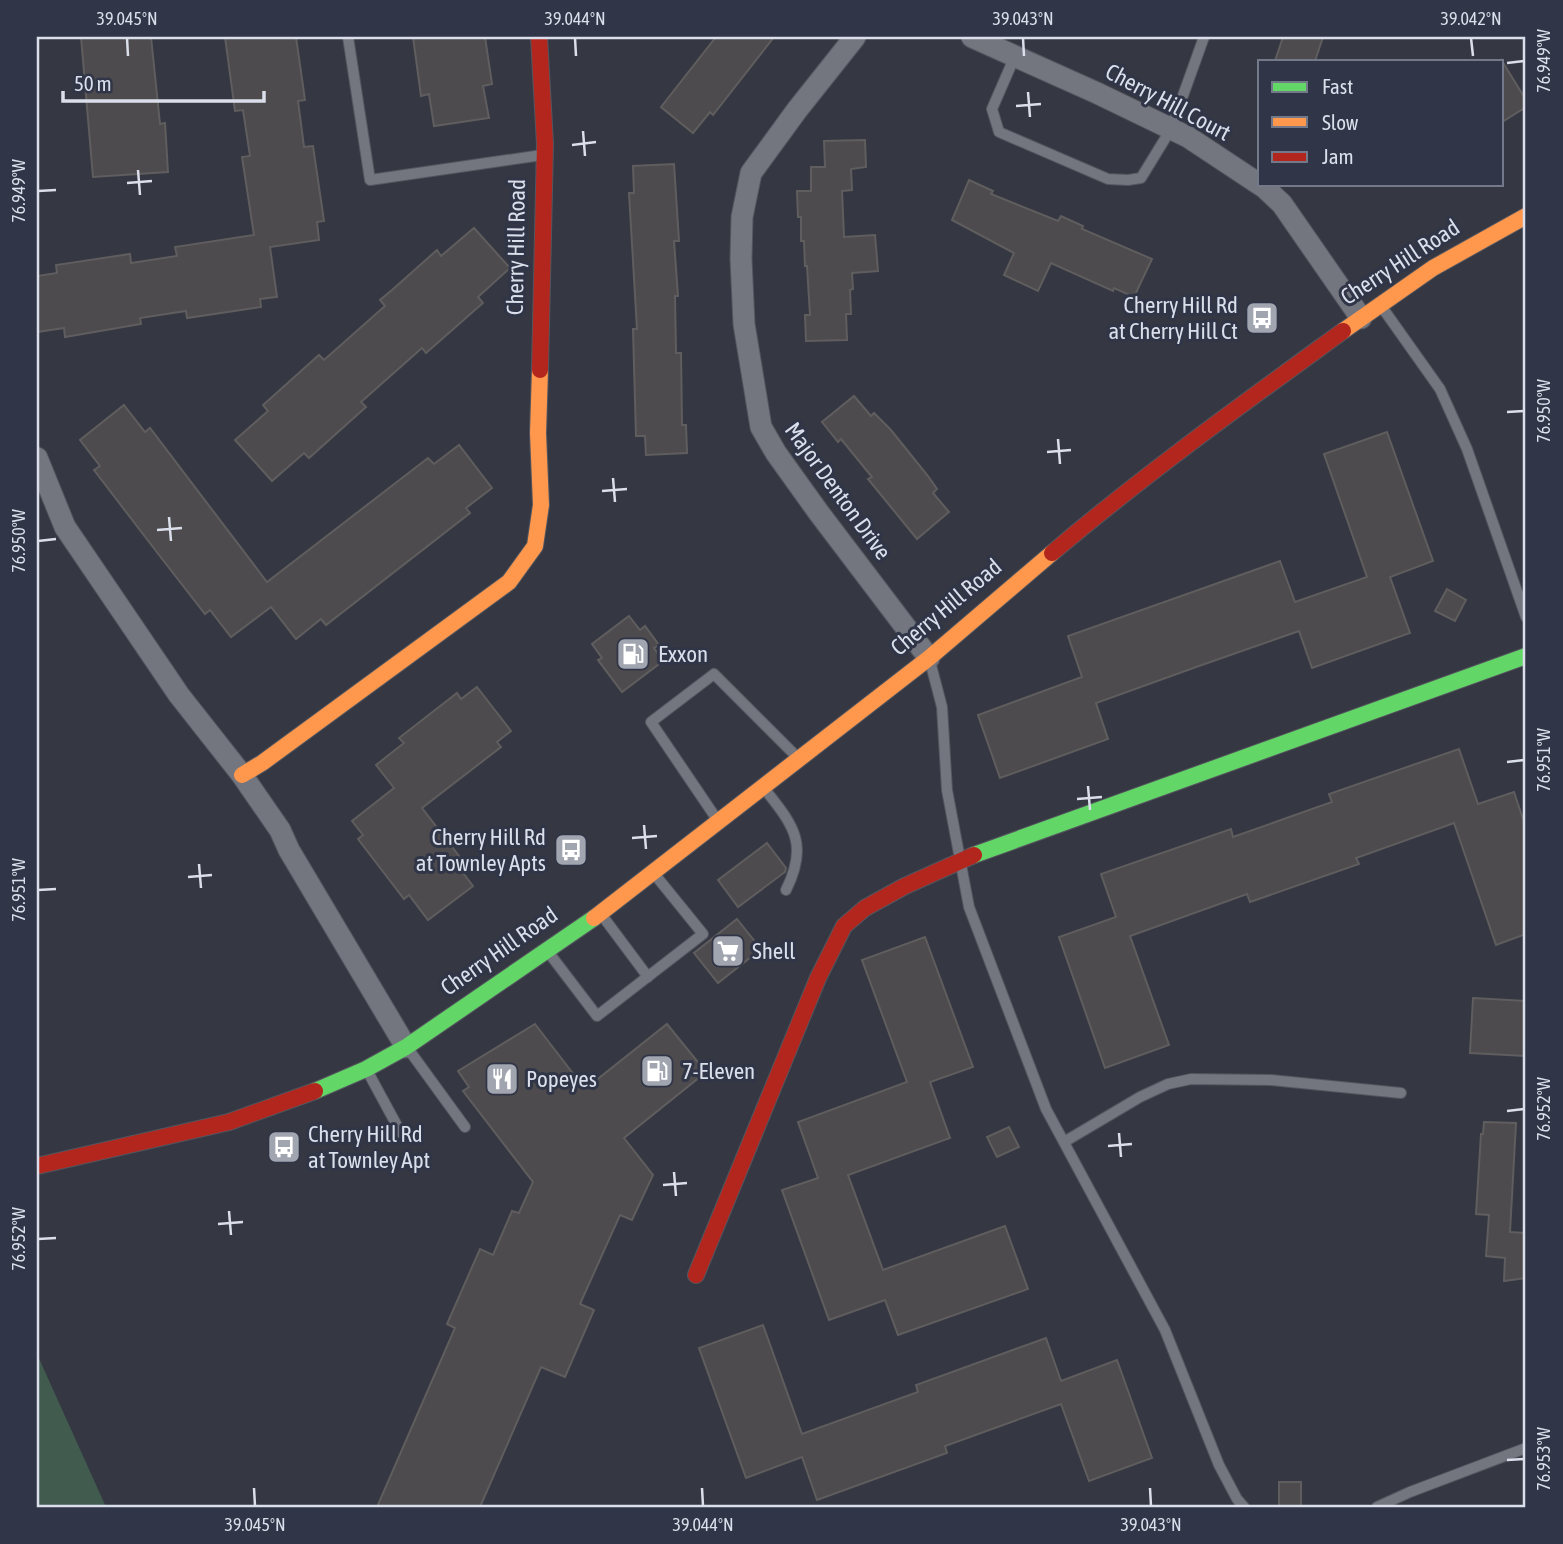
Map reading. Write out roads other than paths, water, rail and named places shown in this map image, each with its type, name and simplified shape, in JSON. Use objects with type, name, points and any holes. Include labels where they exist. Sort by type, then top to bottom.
[{"type":"street","name":"Cherry Hill Road","points":[[242,775],[509,582],[535,546],[541,505],[538,433],[545,154],[539,37]]},
{"type":"street","name":"Major Denton Drive","points":[[855,37],[751,173],[742,217],[744,324],[761,427],[776,453],[819,513],[929,658]]},
{"type":"street","name":"Cherry Hill Court","points":[[972,37],[1171,129],[1258,183]]},
{"type":"street","name":"Cherry Hill Court","points":[[1262,186],[1282,204],[1361,318]]},
{"type":"street","name":"Cherry Hill Road","points":[[37,1166],[229,1122],[292,1101],[366,1069],[406,1047],[601,912],[653,872],[929,658],[1097,515],[1210,427],[1433,268],[1526,216]]},
{"type":"street","points":[[37,458],[65,527],[179,695],[242,775],[280,830],[289,850],[406,1047]]},
{"type":"street","points":[[696,1275],[818,978],[844,926],[875,902],[961,860],[1526,656]]},
{"type":"lane","points":[[348,37],[370,180],[545,154]]},
{"type":"lane","points":[[1015,57],[992,109],[999,132],[1108,179],[1128,180],[1141,178],[1171,129],[1204,37]]},
{"type":"lane","points":[[1380,304],[1440,389],[1468,449],[1526,617]]},
{"type":"lane","points":[[929,658],[942,707],[947,790],[969,907],[1046,1109],[1166,1330],[1219,1465],[1244,1507]]},
{"type":"lane","points":[[718,821],[651,722],[714,674],[799,759]]},
{"type":"lane","points":[[763,786],[788,819],[797,844],[796,870],[786,890]]},
{"type":"lane","points":[[547,950],[597,1016],[703,934],[653,872]]},
{"type":"lane","points":[[601,912],[648,976]]},
{"type":"lane","points":[[406,1047],[465,1127]]},
{"type":"lane","points":[[366,1069],[401,1133]]},
{"type":"lane","points":[[1064,1142],[1140,1097],[1168,1084],[1191,1079],[1271,1080],[1401,1093]]},
{"type":"lane","points":[[1377,1507],[1526,1448]]},
{"type":"place","name":"Cherry Hill Rd at Cherry Hill Ct","points":[[1262,318]]},
{"type":"place","name":"Exxon","points":[[633,654]]},
{"type":"place","name":"Cherry Hill Rd at Townley Apts","points":[[571,850]]},
{"type":"place","name":"Shell","points":[[728,951]]},
{"type":"place","name":"7-Eleven","points":[[657,1071]]},
{"type":"place","name":"Popeyes","points":[[502,1079]]},
{"type":"place","name":"Cherry Hill Rd at Townley Apt","points":[[284,1147]]}]
